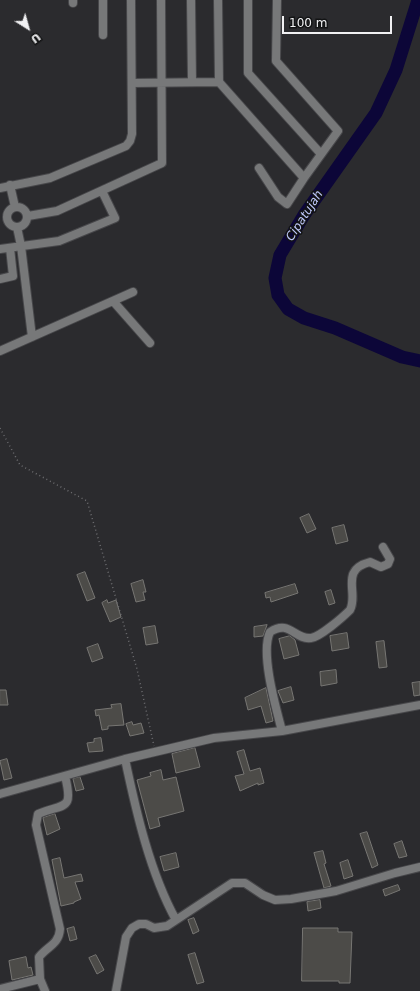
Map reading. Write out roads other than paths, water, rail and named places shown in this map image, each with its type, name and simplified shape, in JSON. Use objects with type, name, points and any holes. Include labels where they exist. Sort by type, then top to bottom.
[{"type":"street","points":[[103,0],[103,35]]},
{"type":"street","points":[[0,188],[50,178],[126,146],[130,141],[132,134],[132,0]]},
{"type":"street","points":[[28,216],[57,211],[162,162],[161,0]]},
{"type":"street","points":[[191,0],[192,82]]},
{"type":"street","points":[[218,0],[219,82],[304,178]]},
{"type":"street","points":[[248,0],[248,73],[321,154]]},
{"type":"street","points":[[259,168],[278,197],[287,204],[338,131],[276,61],[276,0]]},
{"type":"street","points":[[132,83],[219,82]]},
{"type":"street","points":[[10,185],[15,207]]},
{"type":"street","points":[[0,250],[59,241],[115,218],[102,191]]},
{"type":"street","points":[[15,207],[23,208],[28,216],[26,223],[17,228],[11,226],[3,218],[8,211],[15,207]]},
{"type":"street","points":[[17,228],[21,246],[32,337]]},
{"type":"street","points":[[0,279],[13,276],[10,248]]},
{"type":"street","points":[[0,351],[133,292]]},
{"type":"street","points":[[113,301],[150,344]]},
{"type":"street","points":[[282,731],[273,697],[266,646],[270,632],[278,627],[284,628],[304,638],[317,636],[350,610],[352,606],[352,578],[356,570],[370,562],[381,567],[388,564],[390,559],[383,547]]},
{"type":"street","points":[[0,794],[155,751],[214,738],[282,731],[420,705]]},
{"type":"street","points":[[125,759],[134,806],[161,890],[176,920]]},
{"type":"street","points":[[45,991],[40,979],[39,957],[56,943],[60,929],[36,825],[37,817],[42,813],[57,809],[67,801],[70,793],[65,776]]},
{"type":"street","points":[[116,991],[121,973],[123,949],[128,932],[139,924],[146,924],[161,928],[167,926],[232,883],[244,883],[263,895],[276,900],[291,900],[336,891],[420,867]]},
{"type":"street","points":[[0,989],[40,979]]},
{"type":"waterway","name":"Cipatujah","points":[[418,0],[396,70],[376,113],[304,215],[280,255],[275,278],[278,295],[288,309],[304,318],[335,328],[402,357],[420,361]]}]
